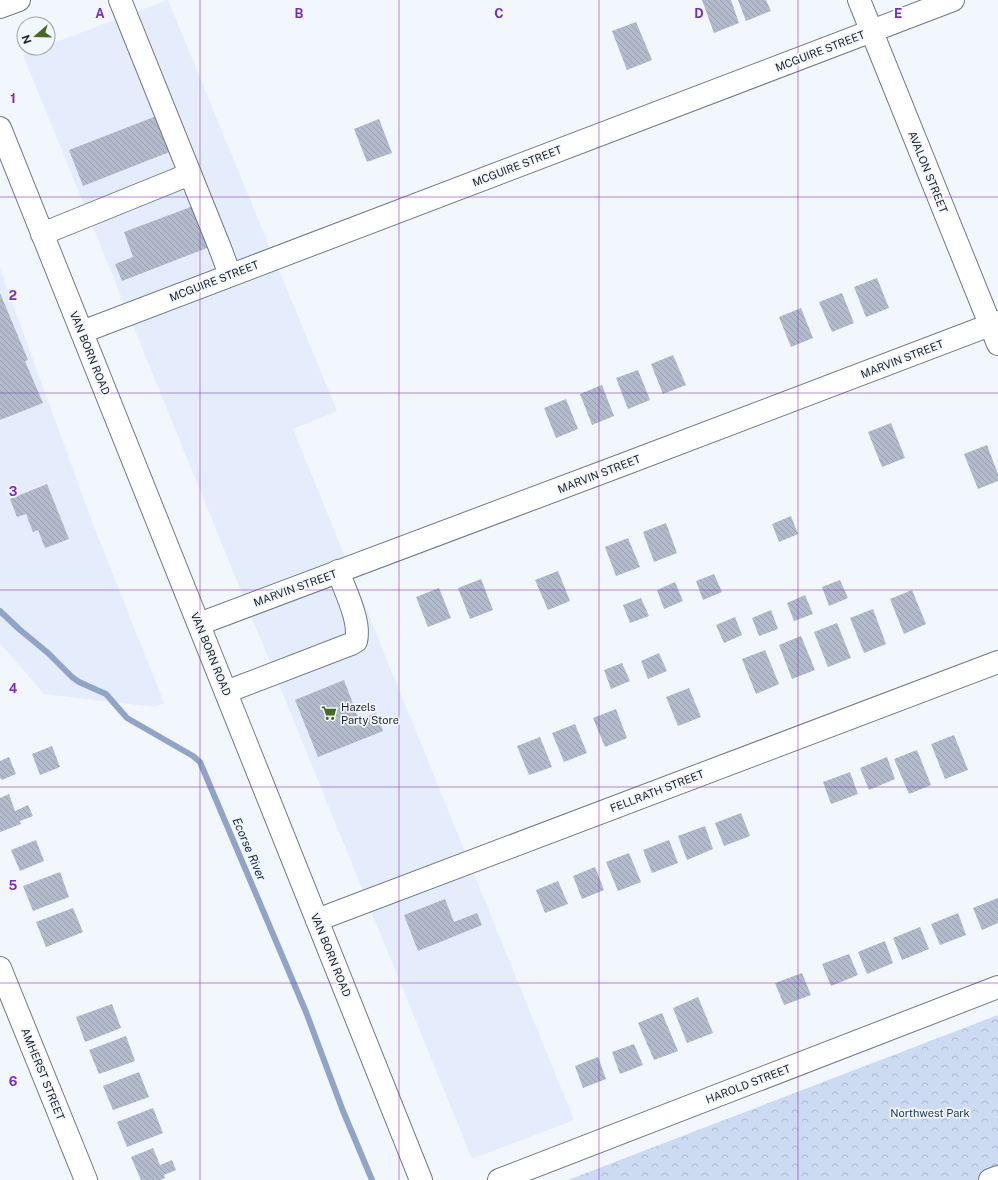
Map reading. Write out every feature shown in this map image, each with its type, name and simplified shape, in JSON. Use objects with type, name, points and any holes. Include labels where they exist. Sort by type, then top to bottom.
[{"type":"street","points":[[0,7],[19,0]]},
{"type":"street","points":[[120,0],[230,275]]},
{"type":"street","name":"AVALON STREET","points":[[859,0],[995,331]]},
{"type":"street","name":"MCGUIRE STREET","points":[[82,332],[953,0]]},
{"type":"street","name":"VAN BORN ROAD","points":[[0,128],[421,1180]]},
{"type":"street","points":[[42,234],[190,174]]},
{"type":"street","name":"MARVIN STREET","points":[[199,624],[338,571],[995,331]]},
{"type":"street","points":[[226,692],[356,641],[358,633],[338,571]]},
{"type":"street","name":"FELLRATH STREET","points":[[317,920],[998,662]]},
{"type":"street","name":"AMHERST STREET","points":[[0,968],[8,1008],[86,1180]]},
{"type":"street","name":"HAROLD STREET","points":[[499,1180],[998,987]]},
{"type":"street","points":[[990,1180],[998,1177]]},
{"type":"shaded area","points":[[168,0],[337,411],[293,429],[574,1120],[472,1159],[23,56],[56,56],[56,42]]},
{"type":"shaded area","points":[[0,269],[91,519],[164,703],[155,707],[44,694],[0,643]]},
{"type":"green space","name":"Northwest Park","points":[[998,1015],[998,1180],[568,1180]]},
{"type":"building","points":[[702,0],[731,0],[739,23],[714,33]]},
{"type":"building","points":[[738,0],[766,0],[771,11],[746,21]]},
{"type":"building","points":[[636,22],[652,60],[627,70],[612,31]]},
{"type":"building","points":[[159,115],[172,151],[83,186],[69,150]]},
{"type":"building","points":[[379,119],[392,153],[367,162],[354,129]]},
{"type":"building","points":[[196,205],[212,246],[122,281],[115,264],[133,257],[124,232]]},
{"type":"building","points":[[877,278],[889,308],[866,317],[854,287]]},
{"type":"building","points":[[0,293],[28,360],[25,361],[43,403],[0,420]]},
{"type":"building","points":[[842,293],[854,323],[832,332],[819,302]]},
{"type":"building","points":[[801,308],[813,338],[791,347],[779,317]]},
{"type":"building","points":[[673,355],[686,385],[663,394],[651,364]]},
{"type":"building","points":[[638,370],[650,400],[628,409],[616,378]]},
{"type":"building","points":[[602,385],[614,416],[592,425],[580,394]]},
{"type":"building","points":[[566,399],[578,429],[556,438],[544,408]]},
{"type":"building","points":[[891,423],[905,458],[882,467],[868,432]]},
{"type":"building","points":[[987,445],[998,474],[998,481],[978,489],[964,454]]},
{"type":"building","points":[[47,484],[69,539],[45,548],[38,530],[33,532],[26,514],[17,517],[10,499]]},
{"type":"building","points":[[791,516],[798,534],[779,542],[772,524]]},
{"type":"building","points":[[666,523],[677,553],[654,562],[643,532]]},
{"type":"building","points":[[628,538],[640,567],[616,576],[605,547]]},
{"type":"building","points":[[558,571],[570,601],[548,610],[535,580]]},
{"type":"building","points":[[714,574],[722,592],[703,600],[696,581]]},
{"type":"building","points":[[481,579],[493,610],[470,619],[458,588]]},
{"type":"building","points":[[840,580],[848,598],[829,606],[822,587]]},
{"type":"building","points":[[675,582],[683,601],[664,609],[657,590]]},
{"type":"building","points":[[439,588],[451,618],[428,627],[416,597]]},
{"type":"building","points":[[912,590],[926,624],[904,634],[890,599]]},
{"type":"building","points":[[805,595],[813,614],[794,621],[787,603]]},
{"type":"building","points":[[641,598],[649,616],[630,623],[623,605]]},
{"type":"building","points":[[873,609],[886,644],[864,653],[850,618]]},
{"type":"building","points":[[771,610],[778,629],[759,636],[752,618]]},
{"type":"building","points":[[735,617],[742,635],[724,643],[716,625]]},
{"type":"building","points":[[837,623],[851,658],[828,667],[814,632]]},
{"type":"building","points":[[801,636],[815,670],[792,679],[779,645]]},
{"type":"building","points":[[765,650],[779,684],[756,694],[742,659]]},
{"type":"building","points":[[659,653],[667,671],[648,679],[641,661]]},
{"type":"building","points":[[622,663],[630,681],[611,689],[604,670]]},
{"type":"building","points":[[344,680],[359,720],[376,713],[383,731],[318,757],[295,700]]},
{"type":"building","points":[[689,688],[701,717],[678,726],[666,697]]},
{"type":"building","points":[[616,709],[627,738],[605,747],[593,718]]},
{"type":"building","points":[[575,724],[587,753],[564,762],[552,733]]},
{"type":"building","points":[[954,735],[968,770],[945,779],[931,744]]},
{"type":"building","points":[[540,737],[552,767],[529,775],[517,746]]},
{"type":"building","points":[[52,746],[60,767],[40,775],[32,754]]},
{"type":"building","points":[[917,750],[931,785],[909,794],[894,759]]},
{"type":"building","points":[[9,757],[16,774],[2,780],[0,778],[0,761]]},
{"type":"building","points":[[887,757],[895,779],[869,790],[860,768]]},
{"type":"building","points":[[850,772],[858,794],[831,804],[823,782]]},
{"type":"building","points":[[9,794],[15,811],[28,805],[33,816],[20,821],[21,824],[0,832],[0,798]]},
{"type":"building","points":[[741,813],[750,836],[724,846],[715,823]]},
{"type":"building","points":[[705,826],[713,849],[687,860],[678,836]]},
{"type":"building","points":[[36,840],[44,861],[20,871],[11,850]]},
{"type":"building","points":[[669,840],[678,863],[652,873],[643,850]]},
{"type":"building","points":[[629,853],[641,882],[618,891],[606,862]]},
{"type":"building","points":[[595,867],[604,890],[582,899],[573,876]]},
{"type":"building","points":[[60,872],[69,897],[33,911],[23,886]]},
{"type":"building","points":[[558,881],[568,904],[545,913],[536,890]]},
{"type":"building","points":[[998,898],[998,923],[982,930],[973,908]]},
{"type":"building","points":[[445,899],[454,922],[477,913],[482,925],[418,951],[404,915]]},
{"type":"building","points":[[73,908],[83,932],[46,947],[36,922]]},
{"type":"building","points":[[958,913],[966,935],[940,945],[931,924]]},
{"type":"building","points":[[920,927],[929,949],[902,960],[893,938]]},
{"type":"building","points":[[885,941],[893,963],[867,974],[858,952]]},
{"type":"building","points":[[849,954],[858,975],[831,986],[822,964]]},
{"type":"building","points":[[802,973],[811,995],[784,1005],[775,983]]},
{"type":"building","points":[[698,997],[713,1033],[687,1043],[673,1008]]},
{"type":"building","points":[[112,1004],[121,1028],[85,1042],[76,1017]]},
{"type":"building","points":[[662,1013],[678,1051],[654,1060],[638,1023]]},
{"type":"building","points":[[126,1036],[135,1061],[99,1074],[89,1050]]},
{"type":"building","points":[[634,1044],[643,1065],[620,1074],[612,1052]]},
{"type":"building","points":[[598,1057],[606,1079],[583,1088],[575,1066]]},
{"type":"building","points":[[139,1072],[149,1097],[113,1110],[103,1086]]},
{"type":"building","points":[[153,1108],[163,1133],[127,1147],[117,1122]]},
{"type":"building","points":[[153,1148],[160,1165],[172,1160],[176,1170],[164,1175],[165,1178],[160,1180],[141,1180],[131,1157]]},
{"type":"waterway","name":"Ecorse River","points":[[0,611],[48,653],[72,677],[79,682],[106,694],[127,718],[193,756],[200,762],[306,1012],[343,1111],[372,1180]]},
{"type":"place","name":"Hazels Party Store","points":[[329,713]]}]
